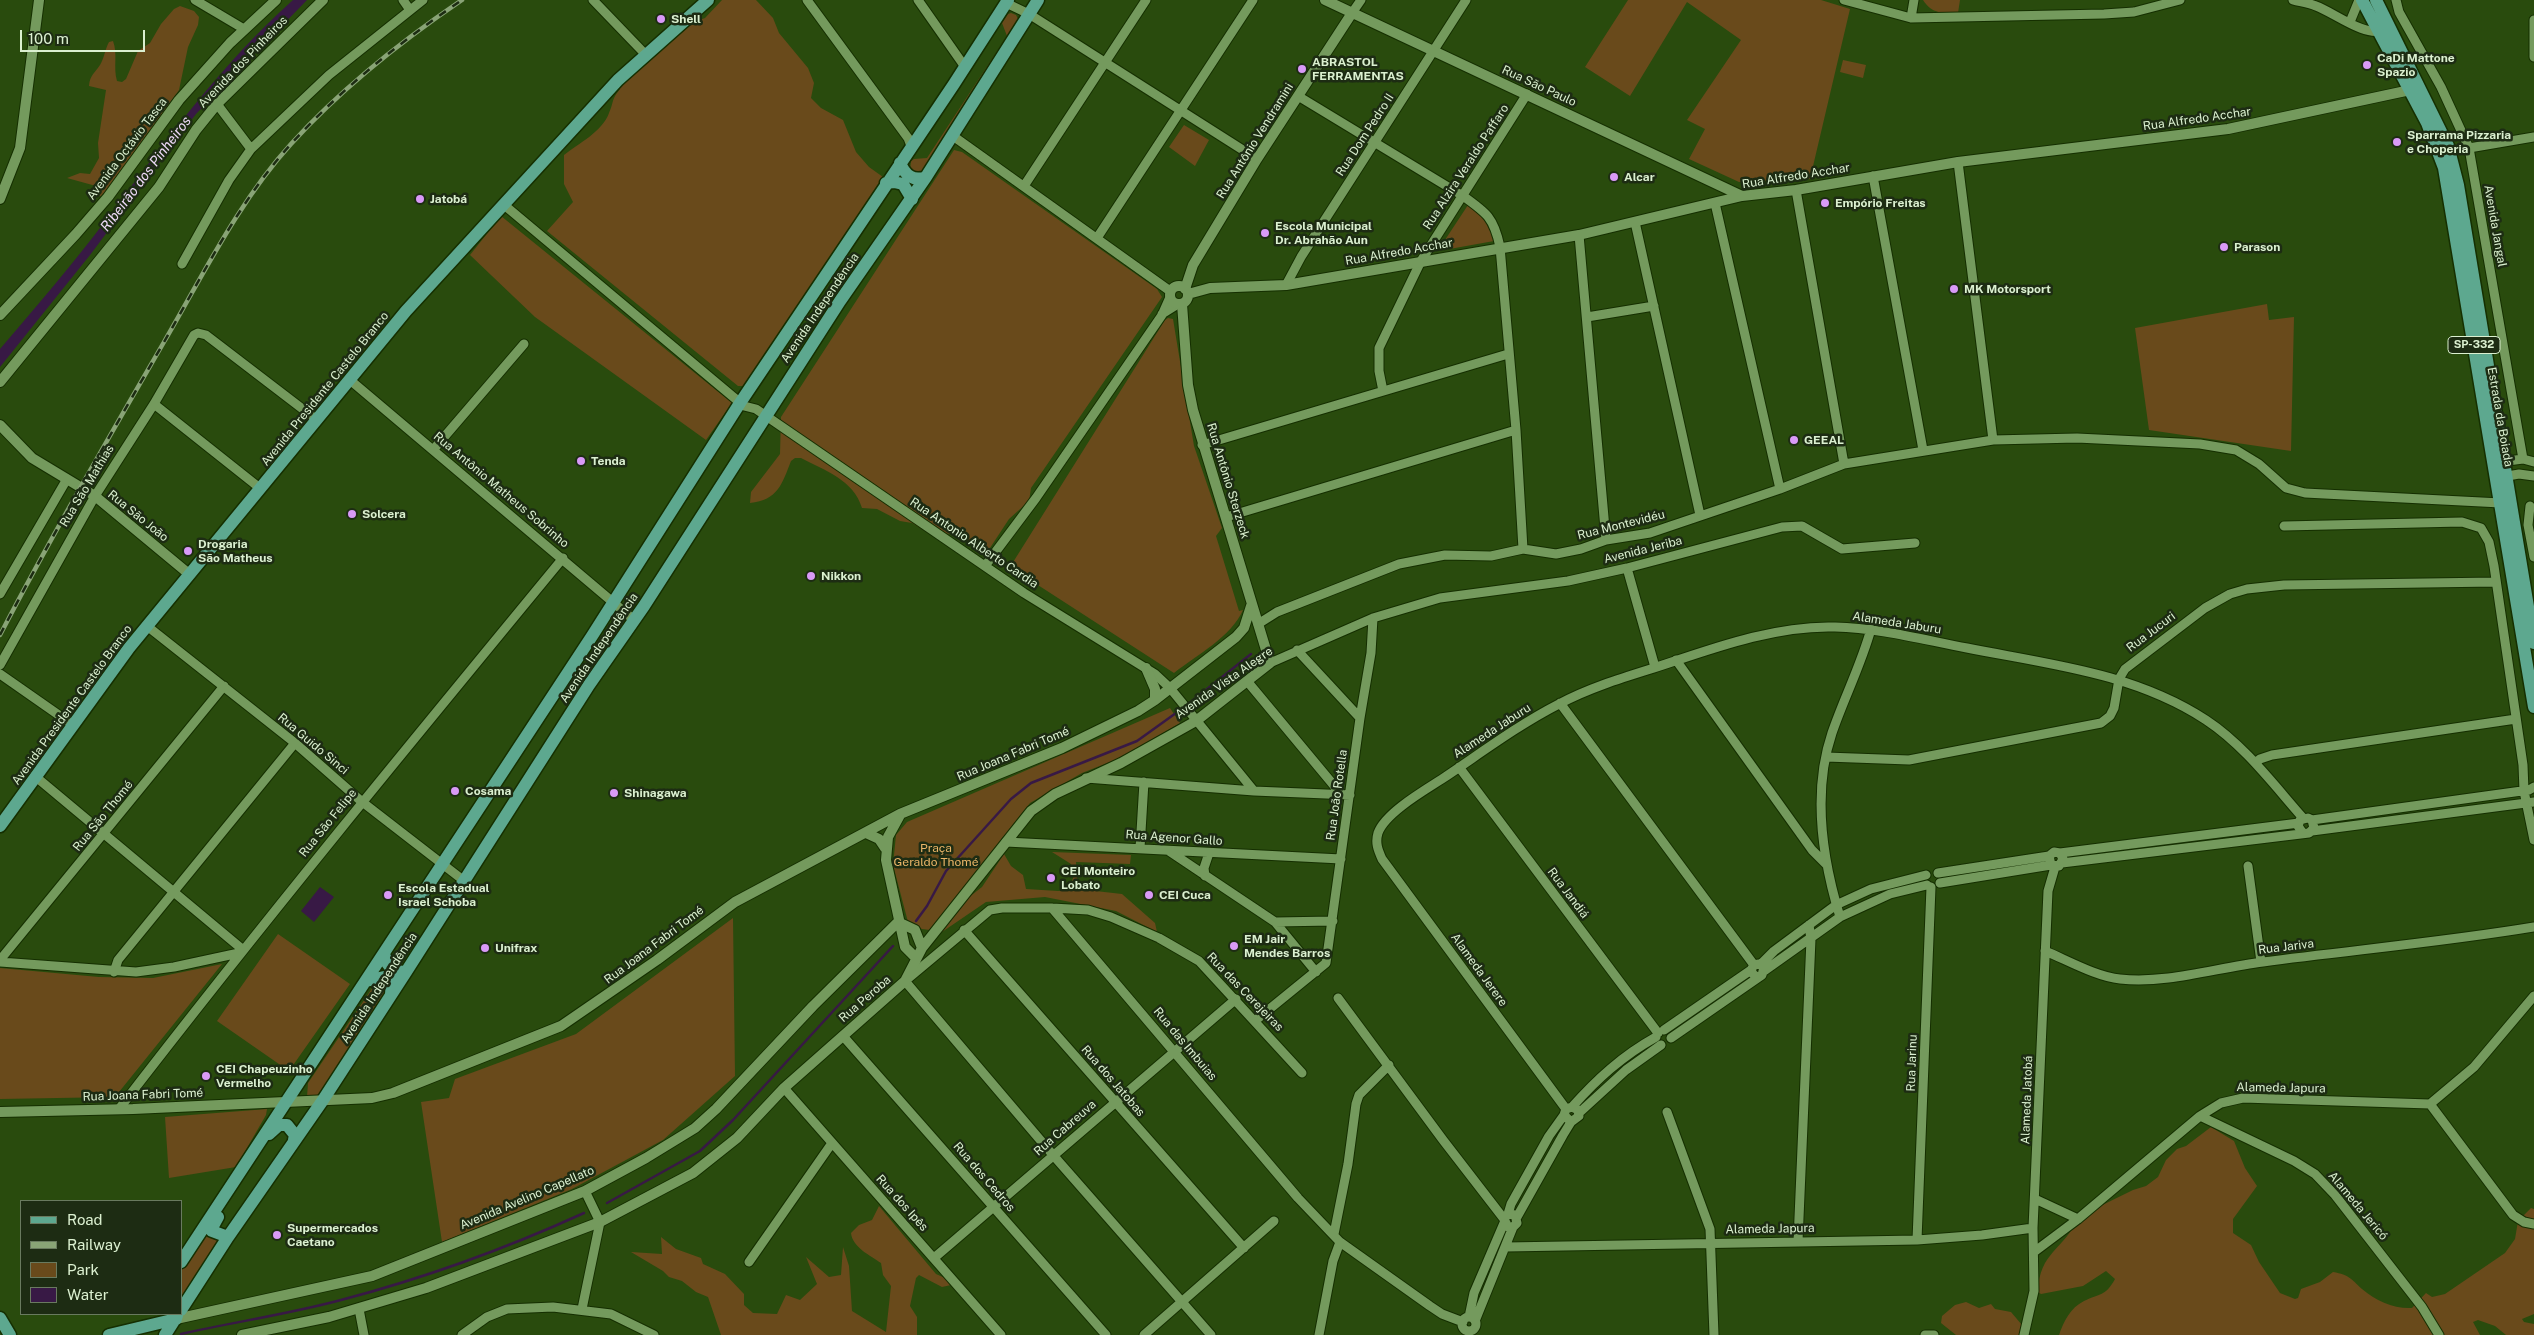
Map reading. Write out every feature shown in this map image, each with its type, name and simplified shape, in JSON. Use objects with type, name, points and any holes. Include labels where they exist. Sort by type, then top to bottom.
[{"type":"main road","name":"Avenida Presidente Castelo Branco","points":[[0,826],[147,626],[406,312],[618,80],[708,0]]},
{"type":"main road","name":"Avenida Independência","points":[[182,1309],[228,1237],[322,1100],[406,972],[463,880],[840,301],[912,199],[1038,0]]},
{"type":"main road","name":"Estrada da Boiada","points":[[2361,0],[2384,30],[2448,146],[2458,185],[2502,477],[2534,643]]},
{"type":"main road","name":"Estrada da Boiada","points":[[2376,0],[2384,30]]},
{"type":"main road","name":"Avenida Independência","points":[[182,1261],[614,601],[740,403],[1007,2]]},
{"type":"main road","points":[[900,163],[911,178],[919,180],[926,177]]},
{"type":"main road","points":[[886,183],[903,184],[912,199]]},
{"type":"main road","name":"Estrada da Boiada","points":[[2502,477],[2501,503],[2534,708]]},
{"type":"main road","points":[[384,954],[386,964],[393,971],[406,972]]},
{"type":"main road","points":[[366,980],[384,977],[392,982],[391,994]]},
{"type":"main road","points":[[264,1138],[279,1124],[287,1125],[292,1130],[295,1135],[294,1140]]},
{"type":"main road","points":[[226,1196],[212,1228],[215,1234],[228,1237]]},
{"type":"main road","points":[[135,1332],[145,1315]]},
{"type":"main road","name":"Avenida Avelino Capellato","points":[[109,1335],[135,1332],[177,1315]]},
{"type":"main road","name":"Avenida Independência","points":[[165,1335],[178,1315]]},
{"type":"main road","points":[[0,1318],[10,1335]]},
{"type":"street","points":[[0,199],[20,148],[39,0]]},
{"type":"street","points":[[195,0],[244,29]]},
{"type":"street","name":"Avenida Octávio Tasca","points":[[0,315],[76,234],[108,196],[179,100],[244,29],[276,0]]},
{"type":"street","name":"Avenida dos Pinheiros","points":[[0,382],[158,187],[196,130],[217,104],[323,0]]},
{"type":"street","points":[[403,0],[410,10]]},
{"type":"street","points":[[182,264],[229,180],[252,149],[329,74],[423,0]]},
{"type":"street","points":[[593,0],[646,55]]},
{"type":"street","points":[[807,0],[908,138],[911,146]]},
{"type":"street","points":[[918,0],[965,66]]},
{"type":"street","points":[[1024,186],[1146,0]]},
{"type":"street","points":[[1097,238],[1253,0]]},
{"type":"street","name":"Rua São Paulo","points":[[1325,0],[1742,196]]},
{"type":"street","name":"Rua Antônio Vendramini","points":[[1178,295],[1257,159],[1361,0]]},
{"type":"street","name":"Rua Dom Pedro II","points":[[1286,285],[1301,257],[1376,143],[1466,0]]},
{"type":"street","points":[[1844,0],[1911,18],[2134,12],[2180,0]]},
{"type":"street","points":[[1911,18],[1914,0]]},
{"type":"street","points":[[2292,0],[2315,6],[2364,30],[2384,30]]},
{"type":"street","points":[[2350,22],[2361,0]]},
{"type":"street","name":"Avenida Jangal","points":[[2396,0],[2399,12],[2441,87],[2468,148],[2523,459]]},
{"type":"street","points":[[1007,2],[1106,62],[1257,159]]},
{"type":"street","points":[[2534,20],[2534,57]]},
{"type":"street","name":"Rua Alfredo Acchar","points":[[1178,295],[1210,288],[1286,285],[1579,235],[1742,196],[1796,190],[1958,162],[2228,129],[2415,89]]},
{"type":"street","name":"Rua Alzira Veraldo Paffaro","points":[[1383,390],[1379,370],[1379,348],[1421,261],[1527,94]]},
{"type":"street","points":[[1298,96],[1463,196],[1490,218],[1496,228],[1500,247],[1516,430],[1523,549]]},
{"type":"street","points":[[217,104],[252,149]]},
{"type":"street","points":[[953,136],[1178,295],[1162,315],[1036,498],[985,566]]},
{"type":"street","points":[[2468,148],[2534,137]]},
{"type":"street","points":[[1958,162],[1993,440]]},
{"type":"street","points":[[1874,176],[1923,450]]},
{"type":"street","points":[[1796,190],[1844,464]]},
{"type":"street","points":[[1714,203],[1780,489]]},
{"type":"street","name":"Rua Antonio Alberto Cardia","points":[[503,204],[740,403],[765,417],[1024,593],[1146,668],[1170,688],[1254,791]]},
{"type":"street","points":[[1635,222],[1700,516]]},
{"type":"street","points":[[1579,235],[1606,540]]},
{"type":"street","name":"Rua Antônio Sterzeck","points":[[1178,295],[1188,386],[1202,445],[1270,663]]},
{"type":"street","points":[[1587,317],[1654,306]]},
{"type":"street","name":"Rua São Mathias","points":[[0,665],[95,496],[154,404],[189,340],[198,333],[206,335],[317,420]]},
{"type":"street","points":[[433,450],[524,344]]},
{"type":"street","points":[[1202,445],[1508,354]]},
{"type":"street","name":"Rua Antônio Matheus Sobrinho","points":[[350,380],[614,601],[634,620]]},
{"type":"street","points":[[154,404],[261,489]]},
{"type":"street","name":"Rua São João","points":[[0,425],[32,458],[95,496],[189,574]]},
{"type":"street","points":[[1226,517],[1516,430]]},
{"type":"street","name":"Rua Montevidéu","points":[[1258,624],[1276,612],[1400,564],[1445,556],[1491,556],[1523,549],[1556,554],[1606,540],[1650,533],[1780,489],[1844,464],[1993,440],[2077,438],[2200,444],[2236,450],[2260,464],[2286,488],[2305,493],[2501,503]]},
{"type":"street","points":[[2500,462],[2523,459],[2534,462]]},
{"type":"street","points":[[2502,477],[2519,474],[2534,476]]},
{"type":"street","points":[[0,594],[67,479]]},
{"type":"street","points":[[2530,506],[2528,525],[2534,557]]},
{"type":"street","points":[[2284,526],[2462,522],[2481,528],[2489,542],[2496,582],[2516,719],[2524,791],[2530,802],[2534,840]]},
{"type":"street","name":"Avenida Jeriba","points":[[1373,618],[1440,598],[1568,581],[1627,568],[1794,525],[1802,526],[1842,549],[1915,543]]},
{"type":"street","name":"Rua São Felipe","points":[[119,1109],[241,951],[361,801],[563,558]]},
{"type":"street","points":[[1627,568],[1655,667]]},
{"type":"street","name":"Rua Jucuri","points":[[1826,757],[1909,760],[2089,726],[2106,720],[2110,716],[2119,679],[2130,664],[2215,601],[2247,589],[2284,585],[2496,582]]},
{"type":"street","name":"Rua Joana Fabri Tomé","points":[[0,1112],[119,1109],[383,1097],[561,1026],[657,960],[727,907],[900,814],[1062,748],[1155,700],[1236,637],[1249,618],[1252,603]]},
{"type":"street","name":"Avenida Vista Alegre","points":[[905,981],[920,961],[922,948],[1031,811],[1055,794],[1121,763],[1194,718],[1270,663],[1373,618]]},
{"type":"street","name":"Rua João Rotella","points":[[1316,972],[1326,963],[1333,922],[1341,859],[1346,794],[1371,653],[1373,618]]},
{"type":"street","name":"Rua Guido Sinci","points":[[147,626],[295,743],[361,801],[463,880]]},
{"type":"street","name":"Alameda Jaburu","points":[[1377,844],[1380,829],[1408,802],[1459,768],[1486,747],[1560,703],[1600,686],[1676,660],[1775,633],[1813,628],[1871,629],[2079,669],[2119,679],[2205,719],[2231,740],[2255,763],[2304,820],[2302,832]]},
{"type":"street","points":[[1840,917],[1826,864],[1821,784],[1832,732],[1862,660],[1871,629]]},
{"type":"street","points":[[1297,650],[1360,718]]},
{"type":"street","points":[[1676,660],[1812,850],[1826,864]]},
{"type":"street","points":[[1146,668],[1155,689],[1155,700]]},
{"type":"street","points":[[0,674],[73,725]]},
{"type":"street","points":[[1247,681],[1346,794]]},
{"type":"street","name":"Rua São Thomé","points":[[0,961],[224,686]]},
{"type":"street","points":[[1560,703],[1757,969]]},
{"type":"street","points":[[2255,763],[2272,755],[2516,719]]},
{"type":"street","points":[[114,972],[118,960],[295,743]]},
{"type":"street","points":[[1121,763],[1122,774],[1130,782]]},
{"type":"street","name":"Rua Jandiá","points":[[1459,768],[1660,1036]]},
{"type":"street","points":[[36,776],[241,951]]},
{"type":"street","points":[[1086,778],[1254,791],[1346,794]]},
{"type":"street","points":[[1140,848],[1144,782]]},
{"type":"street","points":[[1660,1036],[1668,1044],[1671,1038],[1757,969],[1767,957],[1836,905],[1871,889],[1940,882],[2054,862],[2060,853],[2524,791],[2534,787]]},
{"type":"street","points":[[1928,882],[1931,871],[1938,872],[2054,862],[2312,831],[2530,802]]},
{"type":"street","points":[[900,814],[894,823],[886,848],[898,922],[905,947],[920,961],[964,930]]},
{"type":"street","points":[[2304,820],[2314,828],[2312,831]]},
{"type":"street","points":[[866,833],[879,839],[886,848]]},
{"type":"street","name":"Rua Agenor Gallo","points":[[1006,842],[1341,859]]},
{"type":"street","name":"Alameda Jerere","points":[[1377,844],[1382,859],[1570,1111]]},
{"type":"street","points":[[1167,850],[1275,922],[1316,972],[1256,1020]]},
{"type":"street","points":[[1206,876],[1204,868],[1209,853]]},
{"type":"street","name":"Alameda Jatobá","points":[[2024,1335],[2034,1291],[2033,1228],[2045,951],[2048,891],[2054,862]]},
{"type":"street","points":[[2248,866],[2261,962]]},
{"type":"street","points":[[1938,872],[1940,882]]},
{"type":"street","points":[[1467,1327],[1506,1247],[1509,1220],[1515,1196],[1549,1136],[1614,1064],[1633,1050],[1660,1036],[1757,969],[1811,939],[1840,917],[1890,894],[1928,882]]},
{"type":"street","name":"Rua Jarinu","points":[[1917,1240],[1928,882]]},
{"type":"street","name":"Rua das Cerejeiras","points":[[964,930],[990,910],[1002,908],[1088,910],[1111,916],[1159,938],[1199,961],[1256,1020],[1302,1072]]},
{"type":"street","name":"Rua das Imbuias","points":[[1052,908],[1298,1198],[1340,1242],[1442,1314],[1467,1327]]},
{"type":"street","points":[[898,922],[915,930],[922,948]]},
{"type":"street","name":"Avenida Avelino Capellato","points":[[182,1313],[372,1276],[584,1191],[671,1144],[695,1128],[716,1109],[820,998],[898,922]]},
{"type":"street","points":[[1275,922],[1333,922]]},
{"type":"street","points":[[1798,1241],[1811,939],[1809,925]]},
{"type":"street","name":"Rua Jariva","points":[[2045,951],[2117,979],[2165,979],[2261,962],[2449,941],[2534,928]]},
{"type":"street","name":"Rua dos Jatobas","points":[[964,930],[1244,1248]]},
{"type":"street","points":[[0,961],[114,972],[174,967],[241,951]]},
{"type":"street","points":[[905,981],[1053,1155],[1211,1335]]},
{"type":"street","name":"Rua Peroba","points":[[784,1088],[905,981]]},
{"type":"street","points":[[2534,996],[2474,1066],[2430,1104],[2513,1215],[2524,1222],[2534,1224]]},
{"type":"street","points":[[1338,998],[1389,1065],[1442,1140],[1509,1220]]},
{"type":"street","name":"Rua Cabreuva","points":[[934,1258],[992,1206],[1236,999]]},
{"type":"street","name":"Rua dos Cedros","points":[[842,1036],[1106,1335]]},
{"type":"street","points":[[1570,1111],[1626,1070],[1660,1036]]},
{"type":"street","points":[[1334,1234],[1348,1164],[1356,1104],[1364,1089],[1389,1065]]},
{"type":"street","points":[[242,1335],[359,1309],[467,1273],[600,1222],[693,1173],[716,1157],[737,1138],[784,1088]]},
{"type":"street","name":"Rua dos Ipês","points":[[784,1088],[934,1258],[997,1334]]},
{"type":"street","name":"Alameda Japura","points":[[2034,1252],[2078,1219],[2200,1116],[2221,1102],[2243,1098],[2430,1104]]},
{"type":"street","points":[[1467,1327],[1474,1293],[1509,1220],[1571,1122],[1577,1119],[1570,1111]]},
{"type":"street","points":[[1667,1112],[1698,1192],[1710,1229],[1714,1335]]},
{"type":"street","name":"Alameda Jericó","points":[[2200,1116],[2294,1161],[2315,1174],[2335,1195],[2422,1307],[2439,1335]]},
{"type":"street","points":[[749,1262],[832,1144]]},
{"type":"street","points":[[582,1309],[600,1222],[584,1191]]},
{"type":"street","points":[[2035,1199],[2078,1219]]},
{"type":"street","points":[[1144,1335],[1274,1221]]},
{"type":"street","name":"Alameda Japura","points":[[1506,1247],[1917,1240],[1982,1235],[2033,1228]]},
{"type":"street","points":[[1319,1335],[1333,1261],[1340,1242]]},
{"type":"street","points":[[462,1335],[487,1317],[506,1308],[553,1307],[611,1314],[654,1335]]},
{"type":"street","points":[[359,1309],[364,1335]]},
{"type":"street","points":[[1925,1335],[1934,1335]]},
{"type":"green space","points":[[722,0],[756,0],[773,18],[779,33],[808,68],[814,83],[811,98],[821,108],[843,120],[856,152],[869,167],[883,177],[883,183],[744,386],[738,386],[547,231],[573,202],[564,184],[564,155],[589,137],[606,120],[620,89],[619,85],[691,23],[705,18]]},
{"type":"green space","points":[[1628,0],[1821,0],[1850,9],[1810,179],[1739,182],[1689,159],[1705,129],[1687,120],[1741,40],[1687,2],[1630,96],[1585,67]]},
{"type":"green space","points":[[1923,0],[1960,0],[1958,13],[1942,13],[1930,8]]},
{"type":"green space","points":[[180,6],[194,11],[199,17],[198,25],[188,47],[179,90],[103,196],[99,196],[96,186],[67,178],[80,173],[90,174],[99,158],[98,143],[106,90],[89,86],[91,77],[101,63],[109,42],[113,41],[117,81],[122,82],[126,79],[138,51],[150,43],[161,24],[174,9]]},
{"type":"green space","points":[[1008,14],[1016,15],[1020,23],[924,174],[910,171],[911,161],[927,158],[1007,36],[1002,23]]},
{"type":"green space","points":[[1843,60],[1866,65],[1863,78],[1840,72]]},
{"type":"green space","points":[[1184,125],[1209,140],[1195,166],[1169,147]]},
{"type":"green space","points":[[954,150],[962,152],[1157,289],[1162,297],[1031,488],[1029,501],[1009,519],[988,551],[978,544],[976,550],[959,535],[925,531],[912,523],[900,521],[877,509],[862,508],[858,498],[845,483],[801,458],[795,458],[791,461],[785,477],[773,494],[767,498],[750,503],[751,492],[780,454],[781,417]]},
{"type":"green space","points":[[1468,205],[1486,219],[1494,241],[1444,250],[1441,246]]},
{"type":"green space","points":[[501,216],[732,403],[706,440],[535,317],[470,255]]},
{"type":"green space","points":[[2267,304],[2269,320],[2294,317],[2291,451],[2149,430],[2135,328]]},
{"type":"green space","points":[[1168,318],[1173,319],[1194,446],[1222,528],[1216,536],[1239,611],[1243,610],[1238,620],[1222,637],[1174,673],[1010,567]]},
{"type":"green space","name":"Praça Geraldo Thomé","points":[[1170,708],[1180,723],[1120,758],[1082,773],[1030,803],[930,930],[922,929],[908,922],[893,865],[896,835],[907,822]]},
{"type":"green space","points":[[1052,852],[1131,855],[1130,864],[1076,862],[1078,889],[1122,894],[1155,923],[1157,932],[1116,911],[1045,897],[986,902],[942,932],[938,930],[964,901],[982,887],[1004,854],[1011,866],[1023,875],[1026,889],[1069,890],[1074,875],[1071,864]]},
{"type":"green space","points":[[733,918],[735,1076],[663,1140],[572,1189],[442,1242],[421,1102],[449,1098],[455,1079],[576,1034]]},
{"type":"green space","points":[[278,934],[350,984],[289,1071],[217,1021]]},
{"type":"green space","points":[[222,964],[115,1097],[0,1099],[0,968],[99,977],[153,978]]},
{"type":"green space","points":[[383,979],[390,992],[319,1097],[307,1097],[308,1083],[377,981]]},
{"type":"green space","points":[[267,1109],[266,1115],[236,1167],[169,1178],[165,1117]]},
{"type":"green space","points":[[2211,1127],[2234,1141],[2245,1168],[2257,1186],[2233,1219],[2233,1233],[2251,1245],[2259,1262],[2280,1293],[2295,1299],[2298,1298],[2301,1289],[2320,1282],[2333,1272],[2350,1278],[2379,1301],[2392,1306],[2412,1308],[2426,1293],[2432,1297],[2445,1294],[2505,1253],[2515,1239],[2518,1221],[2531,1208],[2534,1209],[2534,1314],[2522,1319],[2524,1322],[2534,1324],[2534,1335],[2506,1335],[2495,1326],[2478,1320],[2473,1322],[2480,1335],[2059,1335],[2065,1320],[2075,1307],[2105,1292],[2115,1279],[2106,1271],[2083,1286],[2041,1294],[2038,1292],[2039,1278],[2043,1268],[2073,1228],[2078,1217],[2133,1190],[2146,1186],[2158,1177],[2166,1160],[2177,1149],[2186,1146]]},
{"type":"green space","points":[[879,1206],[936,1274],[952,1281],[951,1285],[942,1287],[919,1275],[916,1278],[910,1306],[917,1317],[917,1335],[721,1335],[708,1297],[696,1292],[682,1281],[669,1277],[663,1271],[631,1252],[662,1254],[661,1237],[676,1249],[701,1258],[703,1264],[725,1274],[744,1294],[744,1305],[753,1313],[777,1314],[786,1295],[800,1300],[817,1284],[806,1257],[829,1277],[841,1275],[843,1247],[849,1266],[852,1311],[886,1332],[891,1286],[883,1275],[881,1263],[858,1247],[851,1233],[859,1225],[872,1220]]},
{"type":"green space","points":[[208,1229],[222,1240],[182,1301],[182,1268]]},
{"type":"green space","points":[[1966,1302],[1979,1308],[1991,1304],[1995,1309],[2011,1312],[2022,1325],[2023,1335],[1956,1335],[1941,1323],[1942,1316],[1955,1305]]},
{"type":"water","name":"Ribeirão dos Pinheiros","points":[[293,0],[307,0],[196,114],[90,255],[0,367],[0,349],[81,253],[194,105],[217,77]]},
{"type":"water","points":[[320,887],[334,897],[314,922],[301,911]]},
{"type":"waterway","points":[[1187,705],[1251,654]]},
{"type":"waterway","points":[[916,921],[927,906],[946,871],[1011,799],[1031,783],[1137,741],[1183,708]]},
{"type":"waterway","points":[[607,1203],[700,1151],[733,1120],[893,946]]},
{"type":"waterway","points":[[181,1334],[321,1305],[403,1282],[495,1251],[584,1213]]},
{"type":"railway","points":[[0,635],[101,451],[223,239],[272,166],[310,123],[351,85],[416,32],[462,0]]},
{"type":"place","name":"Shell","points":[[661,19]]},
{"type":"place","name":"CaDi Mattone Spazio","points":[[2367,65]]},
{"type":"place","name":"ABRASTOL FERRAMENTAS","points":[[1302,69]]},
{"type":"place","name":"Sparrama Pizzaria e Choperia","points":[[2397,142]]},
{"type":"place","name":"Alcar","points":[[1614,177]]},
{"type":"place","name":"Jatobá","points":[[420,199]]},
{"type":"place","name":"Empório Freitas","points":[[1825,203]]},
{"type":"place","name":"Escola Municipal Dr. Abrahão Aun","points":[[1265,233]]},
{"type":"place","name":"Parason","points":[[2224,247]]},
{"type":"place","name":"MK Motorsport","points":[[1954,289]]},
{"type":"place","name":"GEEAL","points":[[1794,440]]},
{"type":"place","name":"Tenda","points":[[581,461]]},
{"type":"place","name":"Solcera","points":[[352,514]]},
{"type":"place","name":"Drogaria São Matheus","points":[[188,551]]},
{"type":"place","name":"Nikkon","points":[[811,576]]},
{"type":"place","name":"Cosama","points":[[455,791]]},
{"type":"place","name":"Shinagawa","points":[[614,793]]},
{"type":"place","name":"CEI Monteiro Lobato","points":[[1051,878]]},
{"type":"place","name":"Escola Estadual Israel Schoba","points":[[388,895]]},
{"type":"place","name":"CEI Cuca","points":[[1149,895]]},
{"type":"place","name":"EM Jair Mendes Barros","points":[[1234,946]]},
{"type":"place","name":"Unifrax","points":[[485,948]]},
{"type":"place","name":"CEI Chapeuzinho Vermelho","points":[[206,1076]]},
{"type":"place","name":"Supermercados Caetano","points":[[277,1235]]}]
